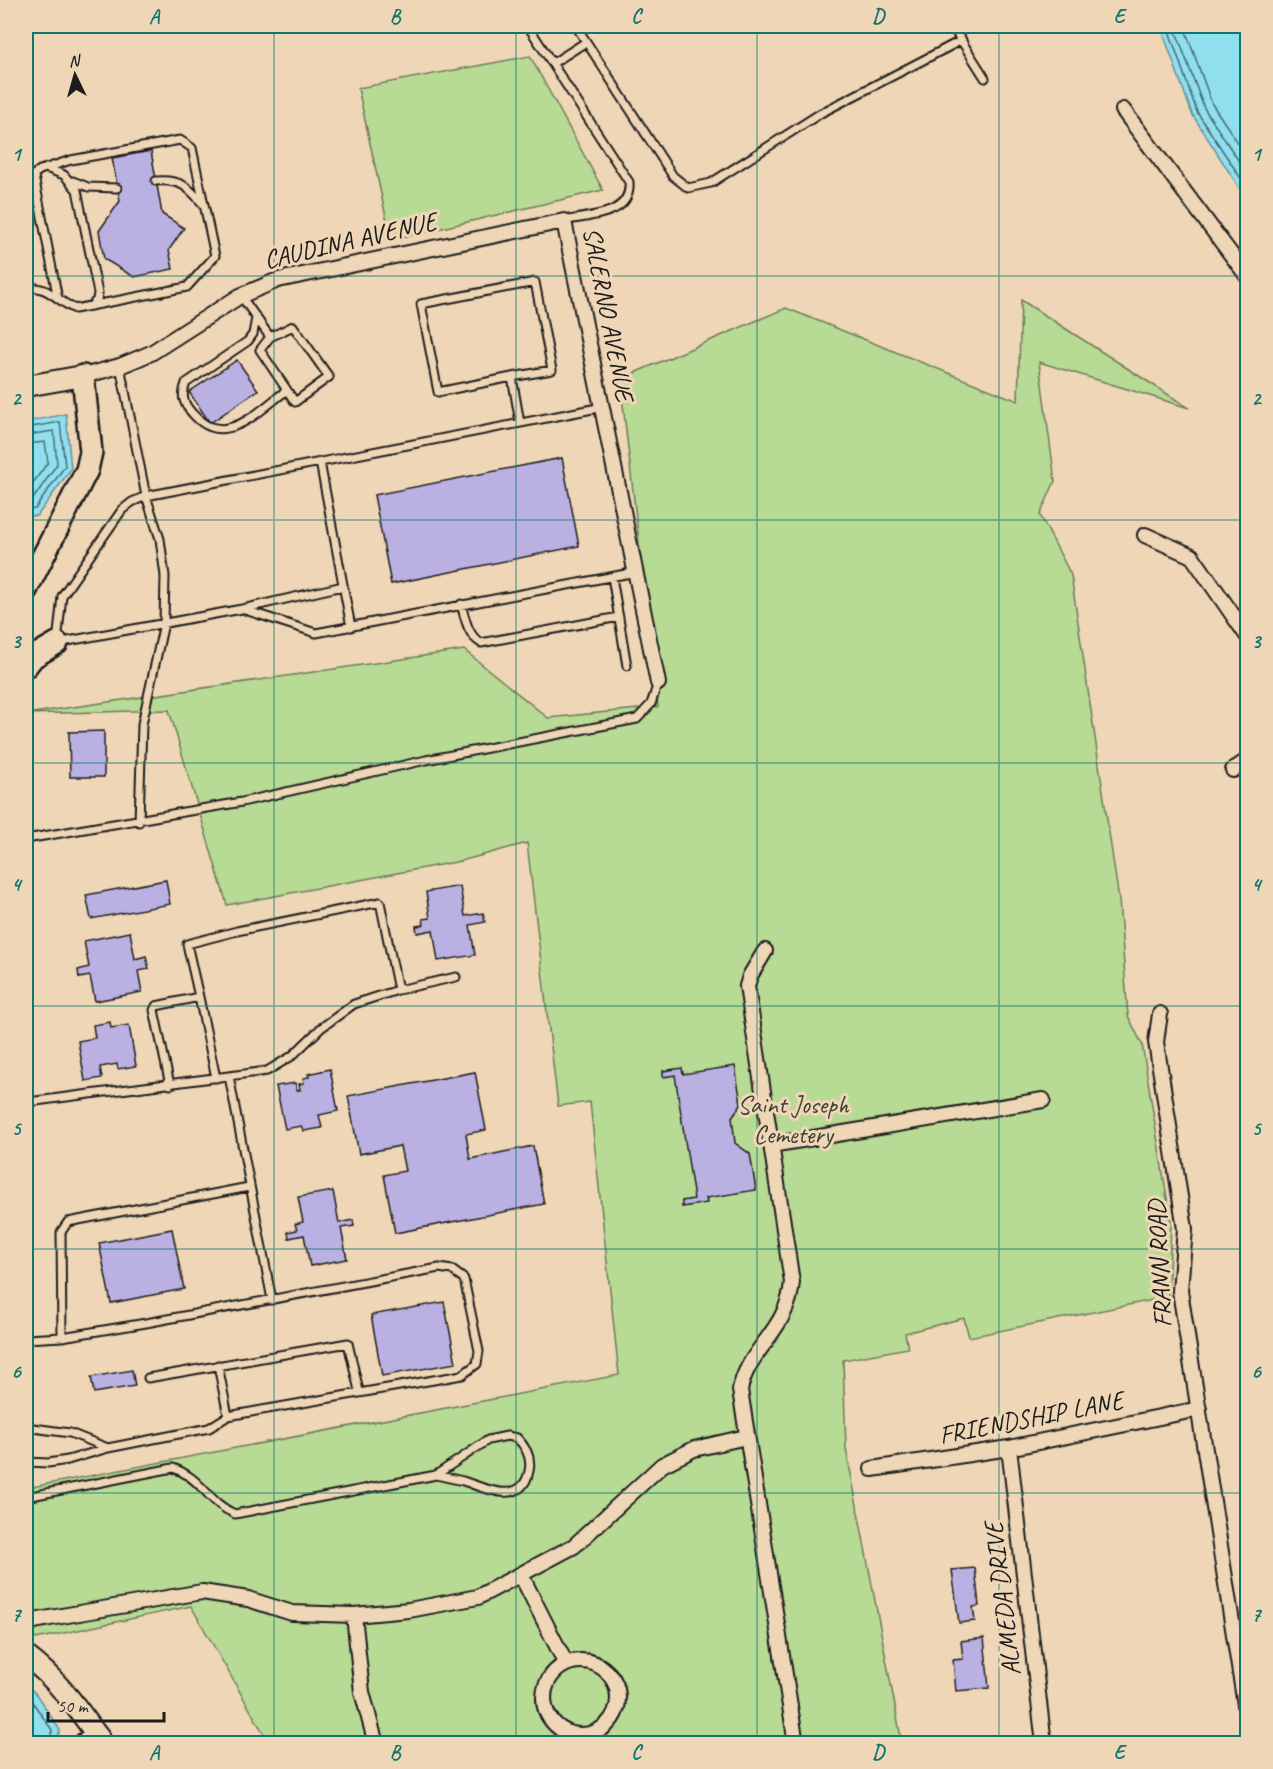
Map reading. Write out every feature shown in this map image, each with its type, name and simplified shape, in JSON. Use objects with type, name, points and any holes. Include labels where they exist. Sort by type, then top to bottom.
[{"type":"main road","points":[[26,590],[87,470],[91,452],[83,376]]},
{"type":"main road","points":[[26,666],[33,657],[57,643]]},
{"type":"street","points":[[1123,110],[1248,277]]},
{"type":"street","name":"CAUDINA AVENUE","points":[[26,386],[83,376],[120,366],[151,353],[241,296],[278,280],[564,221]]},
{"type":"street","name":"SALERNO AVENUE","points":[[564,221],[658,683]]},
{"type":"street","points":[[1145,535],[1192,556],[1248,637]]},
{"type":"street","points":[[1233,770],[1248,760]]},
{"type":"street","points":[[765,951],[750,976],[747,986],[792,1282],[785,1314],[743,1376],[740,1390],[796,1743]]},
{"type":"street","name":"FRANN ROAD","points":[[1160,1014],[1156,1042],[1185,1228],[1180,1292],[1248,1724]]},
{"type":"street","points":[[771,1144],[1043,1100]]},
{"type":"street","name":"FRIENDSHIP LANE","points":[[872,1469],[1009,1448],[1199,1409]]},
{"type":"street","points":[[26,1626],[42,1619],[202,1592],[248,1599],[292,1613],[354,1615],[409,1610],[478,1597],[574,1546],[662,1465],[694,1449],[746,1437]]},
{"type":"street","name":"ALMEDA DRIVE","points":[[1009,1448],[1044,1743]]},
{"type":"street","points":[[521,1575],[566,1664]]},
{"type":"street","points":[[354,1615],[362,1692],[376,1743]]},
{"type":"street","points":[[26,1656],[38,1665],[74,1704],[95,1741]]},
{"type":"street","points":[[578,1661],[597,1665],[612,1677],[618,1688],[616,1713],[601,1738],[575,1736],[554,1724],[547,1714],[544,1691],[556,1671],[566,1664],[578,1661]]},
{"type":"lane","name":"SALERNO AVENUE","points":[[528,26],[625,173],[630,193],[626,203],[616,210],[564,221]]},
{"type":"lane","points":[[576,26],[673,176],[688,188],[711,183],[821,113],[962,40]]},
{"type":"lane","points":[[952,26],[985,78]]},
{"type":"lane","points":[[553,63],[586,42]]},
{"type":"lane","points":[[26,180],[46,168],[71,160],[180,140],[192,148],[214,256],[187,287],[75,309],[49,291],[35,286],[26,288]]},
{"type":"lane","points":[[46,168],[88,187],[117,188]]},
{"type":"lane","points":[[34,176],[58,299]]},
{"type":"lane","points":[[71,181],[77,190],[98,293],[98,300],[92,306]]},
{"type":"lane","points":[[156,181],[178,181],[186,185],[204,205]]},
{"type":"lane","points":[[535,282],[552,370],[512,377],[438,392],[421,304],[535,282]]},
{"type":"lane","points":[[241,296],[270,337]]},
{"type":"lane","points":[[256,318],[253,334],[248,341],[186,383],[182,393],[184,403],[203,426],[220,431],[235,428],[287,390]]},
{"type":"lane","points":[[293,326],[329,377],[295,402],[260,350],[270,337],[293,326]]},
{"type":"lane","points":[[120,366],[147,496],[160,539],[165,576],[164,623],[142,724],[139,822]]},
{"type":"lane","points":[[512,377],[520,423]]},
{"type":"lane","points":[[343,586],[242,609],[57,643],[62,596],[122,510],[132,502],[147,496],[603,407]]},
{"type":"lane","points":[[320,462],[351,627]]},
{"type":"lane","points":[[242,609],[316,633],[636,572]]},
{"type":"lane","points":[[612,577],[627,666]]},
{"type":"lane","points":[[461,604],[470,632],[475,640],[481,643],[619,617]]},
{"type":"lane","points":[[26,839],[139,822],[242,802],[426,760],[638,719],[651,704],[658,683]]},
{"type":"lane","points":[[216,1078],[187,944],[237,931],[380,902],[398,990]]},
{"type":"lane","points":[[26,1100],[36,1101],[170,1085],[267,1071],[292,1056],[321,1028],[354,1004],[398,990],[456,977]]},
{"type":"lane","points":[[170,1085],[154,1010],[156,1006],[199,997]]},
{"type":"lane","points":[[229,1076],[272,1300]]},
{"type":"lane","points":[[62,1337],[62,1232],[68,1222],[249,1187]]},
{"type":"lane","points":[[26,1339],[62,1337],[439,1268],[452,1270],[464,1279],[479,1351],[475,1367],[462,1375],[228,1416],[208,1428],[48,1463],[26,1462]]},
{"type":"lane","points":[[148,1378],[348,1343],[358,1392]]},
{"type":"lane","points":[[218,1365],[228,1416]]},
{"type":"lane","points":[[26,1427],[70,1433],[108,1449]]},
{"type":"lane","points":[[26,1497],[173,1468],[189,1473],[220,1508],[235,1514],[436,1475],[488,1440],[497,1437],[517,1438],[529,1455],[529,1475],[516,1491],[506,1493],[489,1491],[436,1475]]},
{"type":"green space","points":[[530,56],[603,190],[391,240],[358,88]]},
{"type":"green space","name":"Saint Joseph Cemetery","points":[[1021,300],[1189,408],[1039,362],[1055,481],[1040,515],[1071,575],[1119,900],[1128,1016],[1142,1044],[1171,1223],[1168,1297],[969,1337],[964,1318],[905,1333],[908,1348],[843,1360],[846,1448],[902,1743],[269,1743],[191,1606],[36,1639],[26,1631],[26,1488],[619,1375],[590,1102],[558,1106],[527,843],[461,861],[227,905],[169,710],[26,714],[464,650],[548,718],[658,707],[620,379],[786,308],[1018,401]]},
{"type":"water","points":[[1154,26],[1247,26],[1247,200],[1192,114],[1163,33]]},
{"type":"water","points":[[66,414],[71,469],[37,516],[26,516],[26,422]]},
{"type":"water","points":[[26,1684],[36,1694],[60,1730],[56,1741],[26,1743]]},
{"type":"building","points":[[151,151],[162,214],[184,228],[169,250],[173,269],[134,277],[104,259],[99,231],[120,201],[112,158]]},
{"type":"building","points":[[237,360],[258,390],[210,423],[189,392]]},
{"type":"building","points":[[562,458],[579,546],[391,584],[374,495]]},
{"type":"building","points":[[104,731],[104,777],[70,777],[69,732]]},
{"type":"building","points":[[166,880],[170,904],[91,919],[86,895]]},
{"type":"building","points":[[460,886],[465,916],[483,913],[485,922],[470,925],[475,955],[438,961],[433,930],[417,933],[416,926],[424,925],[423,919],[430,918],[426,892]]},
{"type":"building","points":[[130,932],[135,959],[146,956],[149,969],[138,971],[142,992],[95,1001],[90,976],[79,978],[78,970],[89,967],[84,941]]},
{"type":"building","points":[[110,1022],[111,1028],[129,1025],[136,1066],[118,1069],[117,1064],[100,1067],[102,1078],[85,1081],[78,1041],[95,1038],[93,1025]]},
{"type":"building","points":[[735,1066],[741,1104],[732,1117],[735,1143],[750,1154],[756,1190],[706,1198],[707,1203],[682,1207],[682,1201],[694,1199],[675,1075],[663,1077],[663,1071],[682,1068],[683,1074]]},
{"type":"building","points":[[330,1069],[338,1111],[319,1115],[322,1128],[304,1131],[301,1126],[285,1129],[276,1086],[295,1083],[297,1090],[300,1090],[299,1084],[304,1083],[303,1078],[309,1077],[308,1074]]},
{"type":"building","points":[[475,1072],[486,1130],[466,1134],[470,1159],[533,1146],[544,1204],[395,1233],[384,1175],[405,1171],[400,1146],[359,1154],[348,1096]]},
{"type":"building","points":[[333,1191],[339,1223],[353,1220],[354,1226],[341,1228],[347,1259],[310,1266],[304,1235],[289,1238],[288,1232],[297,1230],[295,1224],[303,1222],[298,1197]]},
{"type":"building","points":[[172,1229],[184,1289],[111,1303],[99,1243]]},
{"type":"building","points":[[444,1302],[456,1363],[382,1376],[371,1315]]},
{"type":"building","points":[[132,1370],[135,1386],[94,1393],[91,1377]]},
{"type":"building","points":[[975,1568],[979,1606],[973,1607],[975,1621],[959,1623],[952,1570]]},
{"type":"building","points":[[984,1638],[989,1688],[956,1691],[953,1660],[963,1659],[961,1641]]}]
